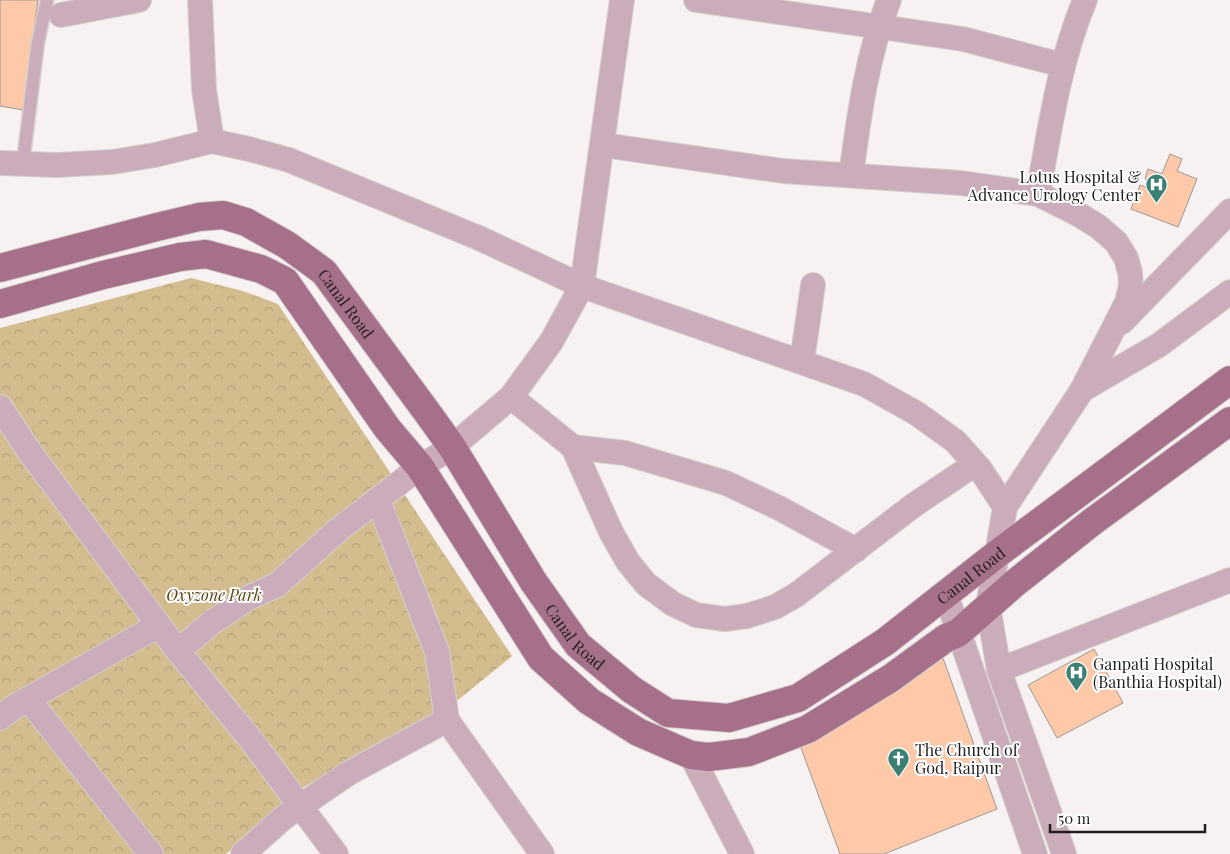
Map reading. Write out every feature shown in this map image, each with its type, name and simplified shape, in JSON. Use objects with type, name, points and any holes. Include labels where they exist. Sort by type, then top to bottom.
[{"type":"main road","name":"Canal Road","points":[[0,268],[199,217],[223,215],[246,222],[286,245],[324,272],[452,447],[533,581],[578,645],[632,690],[668,713],[729,718],[798,698],[885,642],[997,554],[1230,380]]},
{"type":"main road","name":"Canal Road","points":[[0,304],[180,257],[206,254],[262,269],[285,281],[387,428],[420,466],[540,658],[589,702],[638,732],[691,755],[710,757],[749,752],[808,729],[891,678],[946,638],[958,633],[988,606],[1092,522],[1230,421]]},
{"type":"street","points":[[54,8],[139,0]]},
{"type":"street","points":[[200,0],[204,90],[212,141]]},
{"type":"street","points":[[178,651],[211,623],[250,597],[277,585],[338,530],[420,466],[452,447],[511,397],[551,342],[582,286],[622,0]]},
{"type":"street","points":[[696,0],[878,28],[912,31],[962,40],[1062,65]]},
{"type":"street","points":[[851,175],[858,121],[878,28],[889,0]]},
{"type":"street","points":[[1038,194],[1062,65],[1073,29],[1085,0]]},
{"type":"street","points":[[11,163],[57,165],[112,162],[155,155],[212,141],[249,148],[289,160],[470,234],[582,286],[733,340],[802,361],[882,393],[938,428],[968,454],[1005,507]]},
{"type":"street","points":[[603,145],[783,171],[961,183],[1038,194],[1099,227],[1122,250],[1130,272],[1131,285],[1128,302],[1082,390],[1005,507],[988,606],[999,670],[1064,854]]},
{"type":"street","points":[[1115,328],[1230,211]]},
{"type":"street","points":[[802,361],[813,285]]},
{"type":"street","points":[[1082,390],[1159,345],[1230,292]]},
{"type":"street","points":[[511,397],[573,447],[597,503],[628,562],[646,584],[673,604],[696,615],[725,619],[747,616],[774,607],[796,595],[914,505],[975,464]]},
{"type":"street","points":[[0,407],[29,451],[178,651],[251,740],[336,854]]},
{"type":"street","points":[[573,447],[625,453],[726,483],[779,508],[856,550]]},
{"type":"street","points":[[378,500],[436,652],[447,720],[542,854]]},
{"type":"street","points":[[999,670],[1230,580]]},
{"type":"street","points":[[946,595],[1035,854]]},
{"type":"street","points":[[0,718],[28,699],[159,625]]},
{"type":"street","points":[[28,699],[151,854]]},
{"type":"street","points":[[243,854],[283,818],[349,773],[447,720]]},
{"type":"street","points":[[691,755],[742,854]]},
{"type":"lane","points":[[11,163],[38,42],[54,8]]},
{"type":"green space","name":"Oxyzone Park","points":[[191,278],[243,291],[278,304],[512,656],[453,704],[304,787],[226,854],[0,854],[0,328]]},
{"type":"building","points":[[0,0],[38,0],[23,110],[0,106]]},
{"type":"building","points":[[1170,154],[1182,159],[1177,171],[1197,179],[1178,227],[1131,209],[1140,185],[1158,192],[1161,185],[1145,179],[1148,169],[1162,174]]},
{"type":"building","points":[[1094,649],[1123,703],[1057,738],[1028,685]]},
{"type":"building","name":"The Church of God, Raipur","points":[[943,658],[997,809],[884,854],[840,854],[800,745]]},
{"type":"place","name":"Lotus Hospital & Advance Urology Center","points":[[1157,204]]},
{"type":"place","name":"Ganpati Hospital (Banthia Hospital)","points":[[1077,691]]},
{"type":"place","name":"The Church of God, Raipur","points":[[899,777]]}]
